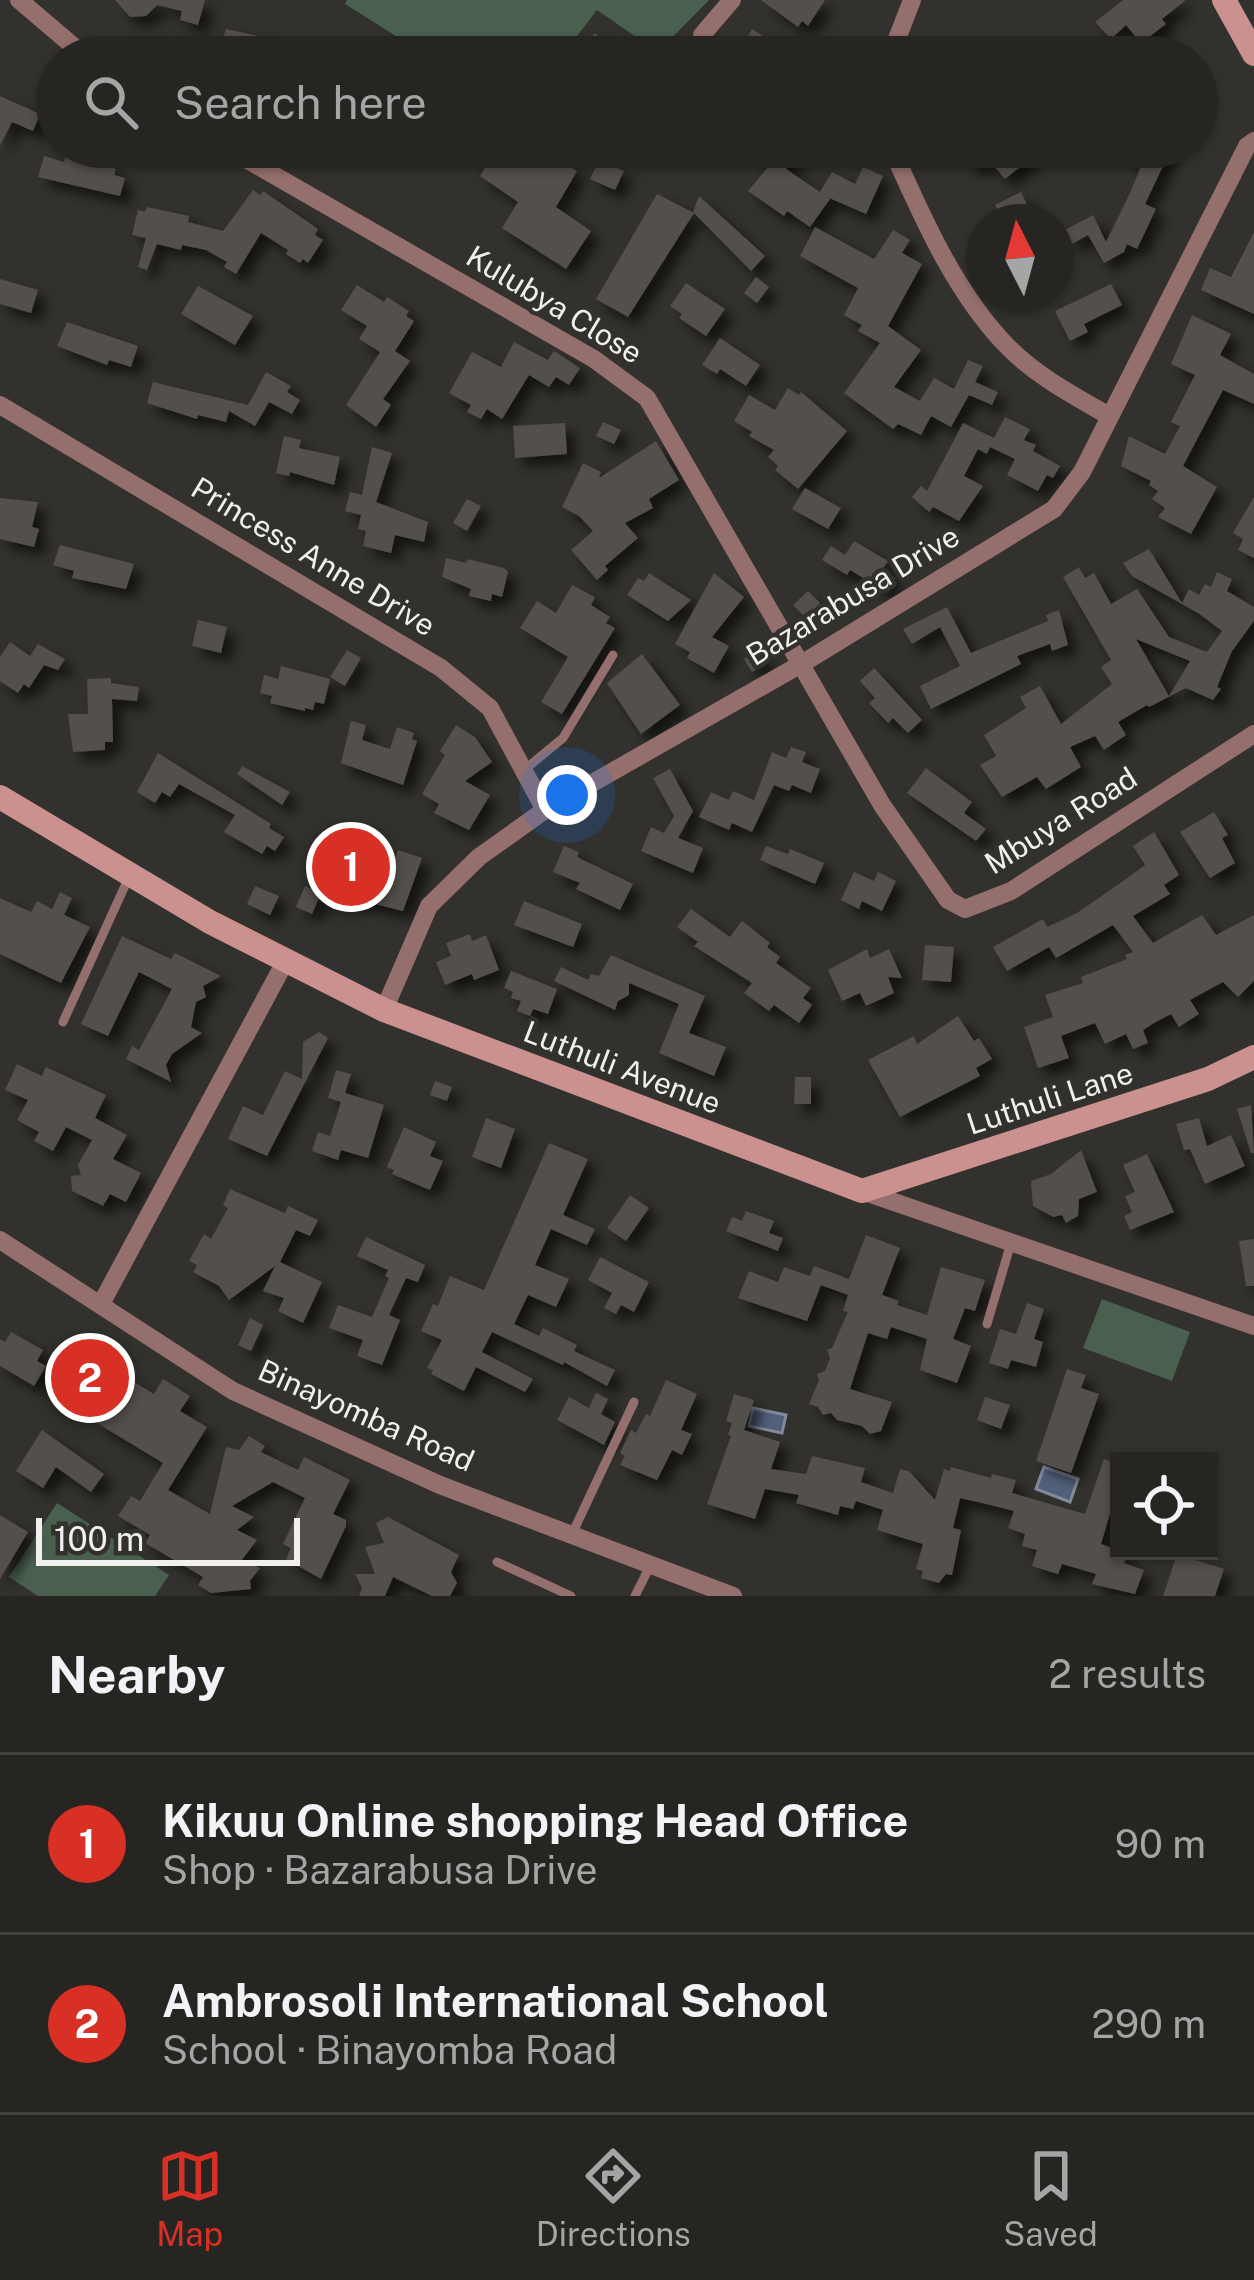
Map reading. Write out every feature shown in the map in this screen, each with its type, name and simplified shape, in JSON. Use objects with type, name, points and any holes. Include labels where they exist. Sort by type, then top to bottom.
[{"type":"street","points":[[19,0],[61,36]]},
{"type":"street","points":[[702,35],[732,0]]},
{"type":"street","points":[[898,36],[912,0]]},
{"type":"street","points":[[1224,0],[1254,54]]},
{"type":"street","name":"Bazarabusa Drive","points":[[384,1010],[430,906],[479,856],[545,810],[803,663],[1054,509],[1082,472],[1247,146],[1254,141]]},
{"type":"street","name":"Kulubya Close","points":[[262,168],[594,359],[647,398],[803,663]]},
{"type":"street","points":[[902,168],[962,285],[1009,348],[1048,380],[1109,416]]},
{"type":"street","name":"Princess Anne Drive","points":[[0,405],[441,668],[490,708],[545,810]]},
{"type":"street","name":"Mbuya Road","points":[[803,663],[882,806],[933,883],[948,900],[965,909],[1011,891],[1254,734]]},
{"type":"street","name":"Luthuli Avenue","points":[[0,797],[285,962],[384,1010],[862,1191],[1254,1326]]},
{"type":"street","points":[[101,1304],[285,962]]},
{"type":"street","name":"Luthuli Lane","points":[[862,1191],[1144,1101],[1254,1057]]},
{"type":"street","name":"Binayomba Road","points":[[0,1240],[233,1391],[440,1485],[733,1596]]},
{"type":"lane","points":[[524,771],[563,738],[613,656]]},
{"type":"lane","points":[[63,1022],[130,875]]},
{"type":"lane","points":[[987,1324],[1011,1242]]},
{"type":"lane","points":[[573,1532],[634,1402]]},
{"type":"lane","points":[[497,1562],[571,1596]]},
{"type":"lane","points":[[635,1596],[652,1564]]},
{"type":"green space","points":[[347,0],[709,0],[674,36],[635,36],[597,10],[577,36],[396,36],[345,4]]},
{"type":"green space","points":[[1102,1299],[1190,1332],[1172,1381],[1083,1348]]},
{"type":"green space","points":[[57,1503],[169,1575],[155,1596],[38,1596],[9,1577]]},
{"type":"water","points":[[753,1408],[786,1415],[782,1433],[749,1426]]},
{"type":"water","points":[[1044,1467],[1078,1479],[1070,1502],[1036,1489]]},
{"type":"building","points":[[115,0],[205,0],[198,25],[180,20],[182,11],[157,5],[146,16],[130,17]]},
{"type":"building","points":[[761,0],[825,0],[808,26],[802,21],[798,27]]},
{"type":"building","points":[[1123,0],[1186,0],[1162,19],[1166,24],[1150,36],[1135,36],[1126,25],[1108,36],[1095,22]]},
{"type":"building","points":[[226,29],[259,36],[224,36]]},
{"type":"building","points":[[0,96],[36,112],[36,124],[33,131],[12,122],[0,146]]},
{"type":"building","points":[[41,168],[113,168],[114,175],[125,178],[120,196],[38,177]]},
{"type":"building","points":[[485,168],[577,171],[556,207],[591,231],[566,269],[502,228],[518,202],[480,176]]},
{"type":"building","points":[[596,168],[624,171],[615,190],[590,179]]},
{"type":"building","points":[[767,168],[787,168],[820,192],[832,172],[855,184],[863,168],[883,176],[866,214],[827,197],[810,227],[748,191]]},
{"type":"building","points":[[996,168],[1019,168],[1005,179]]},
{"type":"building","points":[[1140,168],[1162,168],[1145,204],[1156,209],[1137,249],[1127,244],[1124,252],[1104,263],[1088,235],[1074,243],[1074,225],[1093,215],[1106,242]]},
{"type":"building","points":[[253,190],[260,195],[263,191],[318,229],[315,235],[323,240],[308,263],[303,259],[300,263],[261,233],[236,274],[224,267],[227,262],[206,250],[182,245],[181,250],[157,244],[147,270],[138,267],[146,238],[132,235],[138,210],[145,212],[147,207],[189,216],[188,222],[223,231]]},
{"type":"building","points":[[1021,192],[1027,204],[997,204]]},
{"type":"building","points":[[657,194],[694,213],[628,317],[596,299]]},
{"type":"building","points":[[699,196],[765,256],[751,271],[693,212]]},
{"type":"building","points":[[815,227],[874,259],[893,230],[910,240],[902,253],[922,264],[888,326],[921,350],[894,387],[920,401],[934,378],[954,389],[968,360],[983,366],[975,382],[998,392],[992,405],[969,395],[951,427],[931,416],[921,435],[898,424],[893,429],[844,393],[880,343],[858,331],[862,325],[844,315],[858,288],[800,256]]},
{"type":"building","points":[[1254,232],[1254,314],[1201,290],[1210,268],[1231,277]]},
{"type":"building","points":[[756,277],[769,287],[757,303],[744,293]]},
{"type":"building","points":[[0,279],[38,290],[31,313],[0,304]]},
{"type":"building","points":[[686,283],[725,309],[706,336],[670,306]]},
{"type":"building","points":[[1111,284],[1122,305],[1084,324],[1088,332],[1070,341],[1056,312],[1074,312],[1074,302]]},
{"type":"building","points":[[357,285],[384,302],[387,297],[409,311],[406,316],[414,321],[395,351],[410,361],[383,399],[391,405],[376,427],[346,405],[380,352],[359,339],[367,326],[341,310]]},
{"type":"building","points":[[198,286],[253,316],[235,345],[181,314]]},
{"type":"building","points":[[1192,315],[1231,334],[1220,355],[1254,374],[1254,404],[1223,390],[1183,466],[1217,487],[1191,534],[1158,517],[1165,508],[1152,499],[1158,491],[1149,485],[1151,481],[1121,466],[1129,436],[1165,454],[1180,426],[1171,422],[1195,375],[1171,364]]},
{"type":"building","points":[[67,322],[138,346],[131,367],[109,360],[107,365],[57,346]]},
{"type":"building","points":[[720,338],[760,365],[746,386],[720,369],[717,374],[702,365]]},
{"type":"building","points":[[514,342],[548,360],[554,351],[580,368],[569,385],[556,377],[549,387],[529,375],[502,419],[487,409],[481,419],[467,412],[471,405],[449,393],[472,352],[501,367]]},
{"type":"building","points":[[266,372],[291,386],[287,392],[300,400],[292,414],[269,402],[255,426],[229,411],[226,422],[198,415],[197,419],[147,403],[153,382],[248,405]]},
{"type":"building","points":[[788,388],[801,392],[847,431],[798,489],[775,470],[778,466],[768,457],[774,450],[734,421],[749,395],[775,410]]},
{"type":"building","points":[[1005,417],[1030,429],[1024,440],[1036,445],[1033,451],[1060,466],[1053,478],[1047,475],[1038,491],[1007,475],[1015,459],[990,447],[987,454],[978,449],[964,476],[983,486],[959,521],[933,507],[929,512],[912,497],[921,486],[927,491],[963,423],[994,438]]},
{"type":"building","points":[[603,422],[621,430],[614,444],[596,436]]},
{"type":"building","points":[[565,423],[567,454],[515,458],[513,426]]},
{"type":"building","points":[[284,436],[301,440],[299,448],[340,457],[334,485],[290,472],[289,476],[276,473]]},
{"type":"building","points":[[656,441],[679,480],[649,499],[653,508],[625,523],[638,538],[605,566],[608,570],[597,580],[571,550],[593,531],[562,507],[583,463],[601,472],[599,478]]},
{"type":"building","points":[[372,447],[392,453],[376,502],[428,522],[424,542],[395,535],[391,553],[363,546],[366,531],[358,529],[361,515],[345,511],[350,492],[362,495]]},
{"type":"building","points":[[805,488],[841,508],[828,529],[792,509]]},
{"type":"building","points":[[1254,497],[1254,558],[1238,550],[1243,539],[1233,533]]},
{"type":"building","points":[[0,498],[38,502],[32,527],[39,529],[34,547],[0,539]]},
{"type":"building","points":[[467,499],[481,506],[467,531],[453,523]]},
{"type":"building","points":[[854,541],[888,561],[882,570],[895,578],[886,592],[822,560],[831,546],[845,555]]},
{"type":"building","points":[[60,545],[134,564],[126,589],[72,578],[74,571],[53,565]]},
{"type":"building","points":[[1149,549],[1182,603],[1189,589],[1199,595],[1205,584],[1211,587],[1217,572],[1232,579],[1227,591],[1254,607],[1254,621],[1232,651],[1217,687],[1221,689],[1213,700],[1186,688],[1149,707],[1147,705],[1118,722],[1126,735],[1104,750],[1095,736],[1070,747],[1081,767],[1046,789],[1037,777],[1002,797],[980,765],[996,756],[984,735],[1026,708],[1020,697],[1040,686],[1061,724],[1112,684],[1101,667],[1111,660],[1063,577],[1079,567],[1085,578],[1094,573],[1111,604],[1137,589],[1169,637],[1207,652],[1222,631],[1132,576],[1123,563]],"holes":[[[1136,639],[1190,661],[1169,696]]]},
{"type":"building","points":[[446,558],[504,568],[508,572],[502,597],[492,594],[491,601],[469,596],[471,589],[442,577]]},
{"type":"building","points":[[649,573],[691,600],[668,621],[627,595],[638,578],[644,581]]},
{"type":"building","points":[[714,573],[744,597],[712,637],[729,646],[714,673],[687,658],[690,652],[675,644]]},
{"type":"building","points":[[572,585],[595,597],[591,605],[610,617],[606,623],[615,628],[562,714],[541,702],[568,657],[520,628],[537,601],[556,613]]},
{"type":"building","points":[[808,591],[820,603],[806,618],[793,605]]},
{"type":"building","points":[[947,607],[971,653],[1048,621],[1046,615],[1059,610],[1068,645],[1052,651],[1050,644],[1017,656],[1021,664],[931,709],[920,686],[960,666],[940,627],[912,644],[903,629]]},
{"type":"building","points":[[198,620],[227,627],[221,653],[192,646]]},
{"type":"building","points":[[10,642],[30,656],[38,644],[65,659],[58,670],[44,665],[29,688],[24,684],[18,693],[0,681],[0,657]]},
{"type":"building","points":[[759,649],[767,662],[752,672],[744,659]]},
{"type":"building","points":[[347,650],[361,658],[345,686],[330,677]]},
{"type":"building","points":[[642,654],[680,705],[641,734],[607,683]]},
{"type":"building","points":[[281,666],[330,679],[324,704],[315,702],[313,710],[305,711],[270,703],[272,696],[260,693],[264,675],[278,679]]},
{"type":"building","points":[[874,668],[922,720],[908,733],[893,718],[888,723],[869,703],[875,698],[860,681]]},
{"type":"building","points":[[111,678],[111,683],[139,687],[137,701],[112,699],[113,742],[105,742],[105,750],[73,752],[68,714],[88,714],[87,679]]},
{"type":"building","points":[[351,721],[366,725],[362,740],[390,749],[397,727],[414,733],[412,739],[417,741],[403,785],[341,763]]},
{"type":"building","points":[[456,725],[475,737],[492,762],[465,781],[490,795],[469,830],[434,813],[439,804],[422,794]]},
{"type":"building","points":[[791,747],[806,752],[802,762],[820,769],[811,793],[792,785],[789,791],[774,785],[752,832],[732,823],[729,830],[699,817],[711,792],[729,800],[733,791],[754,800],[772,752],[786,758]]},
{"type":"building","points":[[158,753],[271,824],[269,828],[284,837],[275,851],[267,846],[262,854],[224,832],[235,815],[179,784],[170,797],[162,792],[155,803],[137,792]]},
{"type":"building","points":[[242,766],[290,792],[282,805],[237,774]]},
{"type":"building","points":[[926,768],[972,802],[964,813],[986,829],[976,841],[907,793]]},
{"type":"building","points":[[670,769],[693,811],[678,838],[703,848],[693,873],[641,851],[651,827],[664,833],[674,816],[653,778]]},
{"type":"building","points":[[1214,812],[1228,835],[1222,838],[1235,863],[1210,878],[1180,832]]},
{"type":"building","points":[[1154,832],[1179,875],[1164,885],[1170,894],[1133,916],[1153,943],[1202,915],[1216,935],[1254,915],[1254,981],[1238,997],[1223,982],[1190,1000],[1199,1014],[1179,1027],[1171,1014],[1154,1023],[1143,1030],[1148,1043],[1133,1049],[1126,1034],[1105,1044],[1095,1023],[1061,1036],[1069,1058],[1038,1068],[1024,1027],[1053,1017],[1045,995],[1083,983],[1081,977],[1127,959],[1125,955],[1133,952],[1113,925],[1056,958],[1049,947],[1007,971],[993,947],[1043,919],[1047,927],[1077,913],[1126,879],[1145,865],[1133,846]]},
{"type":"building","points":[[564,846],[633,884],[620,910],[576,889],[580,883],[553,872]]},
{"type":"building","points":[[766,846],[788,854],[790,849],[824,863],[815,884],[760,860]]},
{"type":"building","points":[[398,850],[422,858],[403,911],[339,895],[352,858],[374,865],[378,853],[395,858]]},
{"type":"building","points":[[854,872],[874,881],[878,872],[896,881],[882,911],[862,901],[859,909],[841,900]]},
{"type":"building","points":[[255,886],[279,896],[270,915],[247,904]]},
{"type":"building","points":[[305,886],[321,893],[312,914],[296,907]]},
{"type":"building","points":[[60,892],[72,898],[64,915],[90,927],[61,983],[0,954],[0,898],[31,912],[37,901],[52,909]]},
{"type":"building","points":[[524,901],[582,924],[573,947],[514,925]]},
{"type":"building","points":[[691,909],[730,937],[742,921],[770,943],[767,947],[780,957],[776,963],[811,988],[803,998],[812,1005],[799,1023],[774,1005],[769,1011],[744,993],[752,983],[694,946],[698,942],[677,927]]},
{"type":"building","points":[[470,934],[472,941],[486,935],[499,970],[445,985],[436,962],[451,956],[446,943]]},
{"type":"building","points":[[122,936],[171,959],[175,953],[221,976],[203,986],[206,997],[196,1002],[191,1027],[202,1033],[172,1054],[166,1065],[171,1082],[126,1059],[132,1046],[139,1050],[172,989],[139,972],[108,1036],[81,1024]]},
{"type":"building","points":[[925,945],[954,947],[951,982],[922,980]]},
{"type":"building","points":[[867,949],[870,958],[889,949],[902,978],[888,977],[894,993],[866,1006],[860,993],[842,1001],[828,970]]},
{"type":"building","points":[[611,955],[705,996],[689,1033],[726,1047],[714,1076],[659,1053],[679,1004],[629,983],[629,995],[618,1001],[615,1010],[554,981],[561,967],[588,980],[591,974],[599,976]]},
{"type":"building","points":[[511,971],[557,989],[548,1014],[533,1009],[530,1016],[517,1011],[521,1001],[511,998],[513,992],[504,988]]},
{"type":"building","points":[[958,1016],[992,1059],[976,1068],[980,1076],[900,1117],[868,1060],[914,1036],[917,1044]]},
{"type":"building","points":[[319,1032],[328,1038],[267,1156],[228,1139],[243,1106],[263,1115],[285,1071],[302,1079],[303,1042]]},
{"type":"building","points":[[17,1064],[42,1076],[46,1067],[106,1095],[95,1118],[127,1135],[113,1159],[141,1173],[126,1202],[110,1194],[103,1206],[72,1191],[71,1176],[81,1175],[78,1165],[92,1140],[66,1127],[53,1151],[34,1141],[39,1132],[17,1120],[28,1100],[5,1090]]},
{"type":"building","points":[[336,1070],[351,1074],[345,1093],[384,1105],[368,1158],[341,1150],[338,1160],[312,1151],[318,1132],[330,1136],[341,1102],[328,1098]]},
{"type":"building","points":[[795,1077],[811,1077],[811,1104],[794,1104]]},
{"type":"building","points":[[435,1081],[452,1087],[447,1101],[430,1095]]},
{"type":"building","points":[[1251,1105],[1254,1153],[1237,1109]]},
{"type":"building","points":[[486,1118],[515,1129],[501,1168],[472,1157]]},
{"type":"building","points":[[1199,1118],[1207,1146],[1231,1135],[1245,1166],[1205,1184],[1190,1149],[1184,1150],[1176,1124]]},
{"type":"building","points":[[404,1127],[436,1142],[430,1156],[443,1161],[430,1190],[392,1174],[394,1170],[387,1167]]},
{"type":"building","points":[[549,1143],[588,1159],[563,1215],[595,1229],[587,1245],[551,1229],[535,1265],[569,1279],[556,1307],[528,1295],[514,1324],[539,1336],[543,1328],[577,1345],[574,1351],[615,1370],[607,1386],[492,1332],[482,1352],[533,1379],[525,1392],[476,1367],[464,1391],[431,1374],[433,1370],[427,1368],[442,1340],[421,1331],[450,1276],[484,1290]]},
{"type":"building","points":[[1081,1150],[1097,1192],[1079,1199],[1078,1216],[1066,1223],[1062,1215],[1053,1217],[1033,1206],[1031,1181],[1051,1174]]},
{"type":"building","points":[[1147,1154],[1174,1212],[1130,1230],[1124,1216],[1132,1212],[1125,1196],[1135,1192],[1123,1165]]},
{"type":"building","points":[[230,1189],[285,1213],[288,1206],[318,1220],[310,1236],[296,1230],[280,1262],[322,1282],[303,1323],[278,1311],[284,1298],[263,1291],[275,1266],[229,1300],[219,1286],[193,1272],[197,1265],[189,1261],[204,1234],[211,1239],[228,1208],[223,1205]]},
{"type":"building","points":[[630,1195],[649,1208],[626,1241],[607,1228]]},
{"type":"building","points":[[746,1211],[774,1221],[769,1233],[783,1238],[778,1251],[726,1231],[732,1217],[742,1221]]},
{"type":"building","points":[[866,1235],[900,1248],[882,1295],[899,1301],[897,1305],[927,1315],[941,1267],[985,1280],[975,1311],[965,1308],[953,1339],[971,1346],[957,1383],[920,1370],[927,1339],[891,1327],[887,1339],[868,1333],[850,1389],[892,1402],[881,1431],[870,1434],[831,1413],[823,1415],[809,1404],[817,1374],[825,1371],[830,1358],[827,1350],[848,1312],[843,1311],[848,1295],[821,1285],[807,1321],[738,1298],[749,1271],[778,1282],[784,1267],[810,1276],[814,1266],[849,1279]]},
{"type":"building","points":[[366,1237],[425,1265],[418,1282],[406,1278],[389,1315],[400,1320],[382,1365],[357,1356],[363,1340],[329,1328],[338,1305],[372,1317],[389,1278],[385,1276],[388,1270],[357,1256]]},
{"type":"building","points":[[1254,1239],[1254,1286],[1246,1286],[1239,1241]]},
{"type":"building","points":[[600,1257],[649,1282],[634,1312],[621,1305],[616,1314],[604,1308],[612,1293],[588,1280]]},
{"type":"building","points":[[1027,1303],[1044,1309],[1034,1339],[1043,1342],[1036,1367],[1011,1360],[1008,1369],[989,1363],[1000,1329],[1016,1334]]},
{"type":"building","points":[[250,1318],[263,1325],[251,1351],[238,1345]]},
{"type":"building","points":[[11,1332],[43,1350],[37,1361],[46,1366],[34,1386],[0,1366],[0,1339],[5,1342]]},
{"type":"building","points":[[1067,1369],[1086,1375],[1081,1388],[1099,1394],[1071,1473],[1036,1461]]},
{"type":"building","points":[[126,1377],[154,1394],[163,1379],[190,1396],[180,1411],[207,1427],[168,1490],[210,1514],[226,1447],[239,1450],[249,1436],[265,1446],[261,1452],[298,1470],[304,1457],[350,1480],[333,1514],[346,1520],[346,1526],[321,1579],[286,1559],[291,1548],[283,1544],[305,1498],[273,1482],[232,1506],[254,1517],[237,1530],[257,1540],[241,1561],[260,1568],[250,1581],[251,1589],[211,1593],[198,1585],[203,1577],[145,1543],[150,1535],[118,1516],[131,1496],[140,1501],[163,1463],[97,1423]]},
{"type":"building","points":[[666,1380],[697,1394],[681,1430],[692,1434],[682,1455],[672,1450],[657,1480],[620,1465],[625,1456],[620,1453],[631,1430],[636,1433],[646,1414],[650,1416]]},
{"type":"building","points":[[596,1393],[608,1399],[601,1414],[615,1422],[604,1445],[557,1420],[569,1397],[589,1408]]},
{"type":"building","points":[[734,1394],[754,1400],[744,1430],[780,1442],[771,1469],[806,1474],[812,1456],[865,1468],[861,1482],[893,1493],[900,1469],[909,1471],[935,1500],[944,1469],[951,1467],[1016,1480],[1012,1493],[1085,1514],[1104,1459],[1110,1461],[1110,1514],[1101,1544],[1110,1547],[1110,1560],[1125,1560],[1144,1570],[1135,1594],[1092,1584],[1096,1574],[1062,1564],[1058,1574],[1032,1566],[1037,1550],[1022,1546],[1025,1534],[1008,1528],[1014,1511],[960,1498],[953,1528],[961,1530],[952,1575],[946,1574],[939,1583],[921,1578],[923,1571],[916,1569],[923,1544],[877,1530],[883,1510],[856,1501],[853,1509],[840,1506],[838,1515],[796,1503],[799,1495],[765,1489],[755,1519],[707,1504],[731,1436],[732,1423],[726,1421]]},
{"type":"building","points":[[985,1397],[1010,1405],[1001,1429],[977,1420]]},
{"type":"building","points":[[42,1430],[104,1474],[91,1492],[56,1467],[43,1488],[16,1471]]},
{"type":"building","points":[[0,1515],[28,1532],[0,1579]]},
{"type":"building","points":[[388,1517],[459,1555],[451,1572],[457,1583],[450,1596],[432,1596],[393,1577],[385,1596],[359,1596],[362,1588],[355,1574],[375,1574],[365,1547],[384,1543],[376,1523]]},
{"type":"building","points":[[1175,1560],[1196,1560],[1224,1569],[1215,1596],[1163,1596]]},
{"type":"place","name":"Kikuu Online shopping Head Office","points":[[351,867]]},
{"type":"place","name":"Ambrosoli International School","points":[[90,1378]]}]
